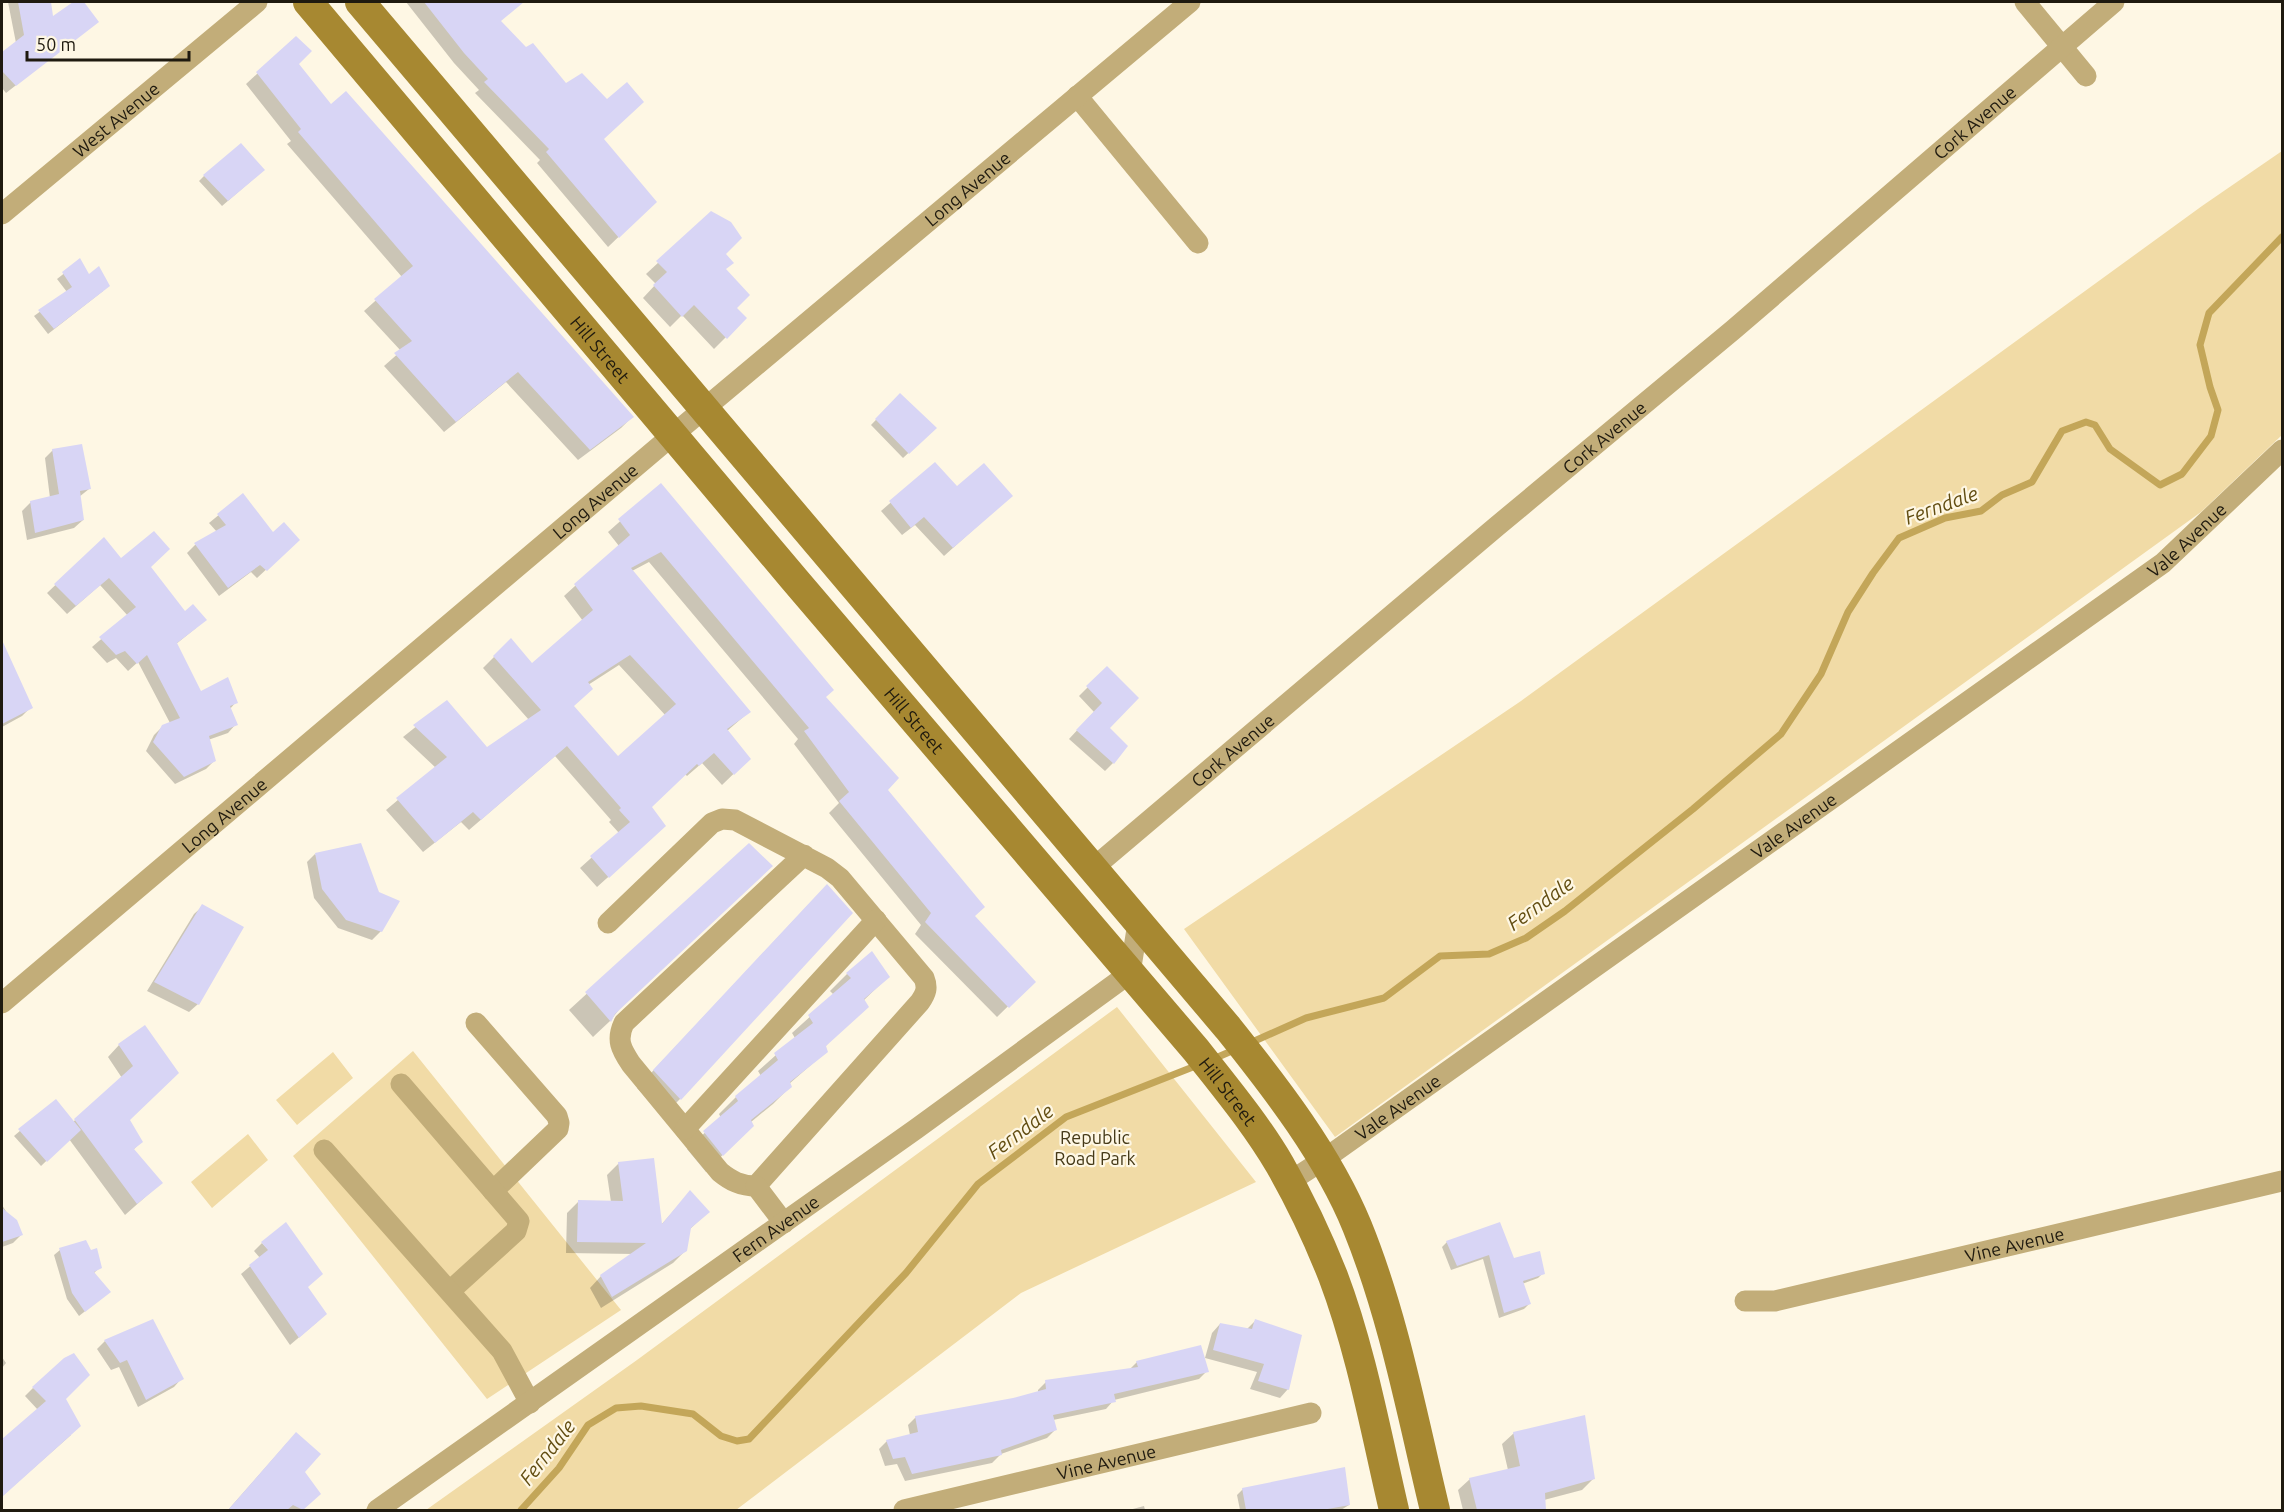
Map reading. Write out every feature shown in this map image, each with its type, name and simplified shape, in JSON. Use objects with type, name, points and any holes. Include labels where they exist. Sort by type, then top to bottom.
[{"type":"main road","name":"Hill Street","points":[[308,2],[794,579],[1196,1050],[1266,1143],[1289,1182],[1322,1251],[1347,1319],[1394,1510]]},
{"type":"main road","points":[[360,2],[1228,1028],[1270,1081],[1323,1160],[1356,1224],[1387,1308],[1435,1510]]},
{"type":"street","name":"West Avenue","points":[[2,214],[257,2]]},
{"type":"street","name":"Long Avenue","points":[[2,1003],[674,434],[1190,2]]},
{"type":"street","points":[[2025,2],[2086,76]]},
{"type":"street","name":"Cork Avenue","points":[[1092,869],[1692,375],[2062,45],[2114,2]]},
{"type":"street","points":[[1077,96],[1198,243]]},
{"type":"street","name":"Vale Avenue","points":[[1289,1182],[2163,563],[2283,450]]},
{"type":"street","points":[[608,923],[712,823],[722,819],[735,820],[804,855],[840,878],[924,978],[927,986],[926,993],[756,1186],[746,1186],[725,1176],[631,1064],[621,1048],[619,1034],[624,1023],[804,855]]},
{"type":"street","points":[[685,1129],[876,920]]},
{"type":"street","points":[[1130,973],[1138,923]]},
{"type":"street","name":"Fern Avenue","points":[[377,1510],[1014,1060],[1130,973]]},
{"type":"street","points":[[476,1023],[557,1116],[559,1123],[558,1130],[493,1191]]},
{"type":"street","points":[[401,1084],[519,1221],[516,1232],[450,1291]]},
{"type":"street","points":[[324,1150],[502,1351],[530,1403]]},
{"type":"street","name":"Vine Avenue","points":[[1745,1301],[1775,1301],[2283,1181]]},
{"type":"street","points":[[756,1186],[784,1223]]},
{"type":"street","name":"Vine Avenue","points":[[904,1510],[1311,1413]]},
{"type":"green space","points":[[2282,151],[2282,435],[2201,512],[1335,1137],[1184,929],[1521,701],[2202,206]]},
{"type":"green space","name":"Republic Road Park","points":[[1117,1007],[1256,1182],[1021,1293],[736,1510],[426,1510],[637,1360]]},
{"type":"green space","points":[[413,1051],[621,1310],[487,1399],[293,1156]]},
{"type":"green space","points":[[333,1052],[353,1078],[297,1125],[276,1100]]},
{"type":"green space","points":[[248,1134],[268,1160],[212,1208],[191,1182]]},
{"type":"building","points":[[18,2],[51,2],[53,16],[73,2],[84,2],[99,22],[16,86],[2,71],[2,52],[24,35]]},
{"type":"building","points":[[424,2],[524,2],[501,21],[526,47],[533,43],[566,83],[582,73],[607,99],[627,82],[644,102],[604,139],[657,202],[619,238],[546,152],[549,149],[484,82],[488,79],[464,53]]},
{"type":"building","points":[[296,36],[312,51],[299,64],[331,104],[346,91],[634,417],[590,450],[518,372],[456,422],[394,353],[412,341],[374,299],[413,266],[298,132],[301,129],[256,72]]},
{"type":"building","points":[[241,143],[265,170],[228,201],[203,175]]},
{"type":"building","points":[[711,211],[731,222],[742,238],[726,254],[734,263],[726,269],[750,295],[737,308],[747,318],[727,339],[694,305],[682,317],[653,285],[667,272],[656,261]]},
{"type":"building","points":[[80,258],[89,274],[99,266],[110,286],[54,329],[38,310],[72,287],[62,272]]},
{"type":"building","points":[[900,393],[937,428],[909,454],[875,419]]},
{"type":"building","points":[[82,444],[91,489],[80,491],[84,520],[35,533],[30,501],[59,494],[52,449]]},
{"type":"building","points":[[935,462],[957,486],[984,463],[1013,496],[953,548],[924,517],[911,528],[889,501]]},
{"type":"building","points":[[661,483],[834,690],[826,697],[899,778],[888,790],[985,907],[975,916],[1036,982],[1009,1008],[925,922],[931,913],[839,801],[849,792],[804,731],[809,728],[661,552],[631,568],[751,712],[727,729],[751,759],[734,775],[714,753],[699,766],[697,764],[652,807],[666,826],[609,878],[590,856],[630,822],[619,810],[621,808],[567,746],[481,820],[473,812],[435,843],[396,798],[447,757],[413,725],[447,700],[487,747],[541,710],[493,656],[511,638],[532,663],[593,610],[574,584],[630,535],[618,519]],"holes":[[[630,655],[676,704],[618,756],[574,706],[593,689],[588,682]]]},
{"type":"building","points":[[243,493],[273,532],[284,522],[300,540],[267,571],[260,565],[228,588],[194,543],[226,525],[217,514]]},
{"type":"building","points":[[154,531],[170,549],[151,567],[185,611],[193,604],[207,620],[177,643],[201,691],[228,677],[238,703],[230,706],[238,725],[209,736],[216,761],[184,777],[153,742],[162,725],[180,718],[147,655],[137,664],[125,651],[116,655],[99,637],[136,607],[109,578],[76,606],[54,584],[104,537],[121,558]]},
{"type":"building","points":[[2,640],[33,708],[2,724]]},
{"type":"building","points":[[1107,666],[1139,698],[1110,728],[1128,746],[1114,764],[1076,730],[1102,703],[1086,686]]},
{"type":"building","points":[[361,843],[379,892],[400,901],[382,932],[346,920],[322,889],[315,853]]},
{"type":"building","points":[[749,843],[773,866],[615,1014],[611,1022],[585,992]]},
{"type":"building","points":[[827,884],[853,913],[681,1100],[653,1070]]},
{"type":"building","points":[[202,904],[244,927],[199,1005],[154,982]]},
{"type":"building","points":[[872,951],[890,977],[864,999],[869,1007],[826,1046],[828,1052],[790,1082],[792,1087],[751,1120],[754,1126],[723,1156],[703,1131],[738,1101],[735,1096],[778,1060],[774,1053],[813,1023],[808,1015],[851,978],[846,973]]},
{"type":"building","points":[[145,1025],[179,1073],[130,1120],[143,1142],[134,1149],[163,1183],[137,1204],[74,1119],[133,1066],[118,1044]]},
{"type":"building","points":[[56,1099],[81,1130],[47,1162],[18,1129]]},
{"type":"building","points":[[654,1158],[662,1224],[690,1190],[710,1212],[691,1228],[687,1251],[612,1297],[600,1275],[646,1243],[577,1242],[578,1200],[623,1201],[618,1162]]},
{"type":"building","points":[[2,1208],[17,1220],[23,1235],[2,1242]]},
{"type":"building","points":[[286,1222],[323,1274],[308,1287],[327,1314],[299,1338],[249,1265],[268,1250],[261,1242]]},
{"type":"building","points":[[1500,1222],[1514,1258],[1540,1251],[1545,1274],[1523,1281],[1531,1304],[1504,1313],[1489,1255],[1457,1266],[1446,1241]]},
{"type":"building","points":[[86,1240],[91,1250],[97,1248],[102,1268],[94,1272],[111,1292],[85,1312],[72,1293],[59,1248]]},
{"type":"building","points":[[153,1319],[184,1379],[146,1400],[127,1360],[120,1363],[104,1340]]},
{"type":"building","points":[[1255,1319],[1302,1335],[1289,1390],[1258,1381],[1264,1364],[1213,1350],[1220,1323],[1252,1329]]},
{"type":"building","points":[[1201,1345],[1209,1372],[1114,1394],[1116,1402],[1053,1415],[1057,1430],[1001,1450],[1002,1455],[912,1474],[905,1457],[893,1459],[886,1440],[918,1432],[915,1416],[1013,1398],[1046,1389],[1045,1380],[1138,1367],[1136,1361]]},
{"type":"building","points":[[74,1353],[90,1375],[66,1399],[81,1426],[2,1497],[2,1439],[46,1401],[32,1387],[64,1358]]},
{"type":"building","points":[[1585,1415],[1595,1479],[1545,1493],[1546,1510],[1477,1510],[1469,1478],[1520,1466],[1513,1432]]},
{"type":"building","points":[[296,1432],[321,1454],[305,1472],[321,1494],[303,1510],[293,1505],[287,1510],[228,1510]]},
{"type":"building","points":[[1345,1467],[1350,1505],[1322,1510],[1246,1510],[1242,1488]]},
{"type":"waterway","name":"Ferndale","points":[[1250,1043],[1306,1018],[1384,998],[1440,956],[1489,954],[1526,938],[1565,911],[1693,809],[1781,734],[1821,674],[1848,612],[1899,538],[1945,518],[1981,511],[2002,495],[2032,482],[2062,431],[2086,422],[2095,425],[2110,449],[2160,485],[2182,474],[2211,436],[2218,410],[2200,345],[2209,313],[2282,237]]},
{"type":"waterway","name":"Ferndale","points":[[1211,1060],[1234,1050]]},
{"type":"waterway","name":"Ferndale","points":[[521,1510],[559,1468],[588,1425],[616,1408],[641,1406],[693,1414],[721,1436],[737,1441],[749,1439],[906,1273],[978,1184],[1066,1117],[1198,1065]]}]
